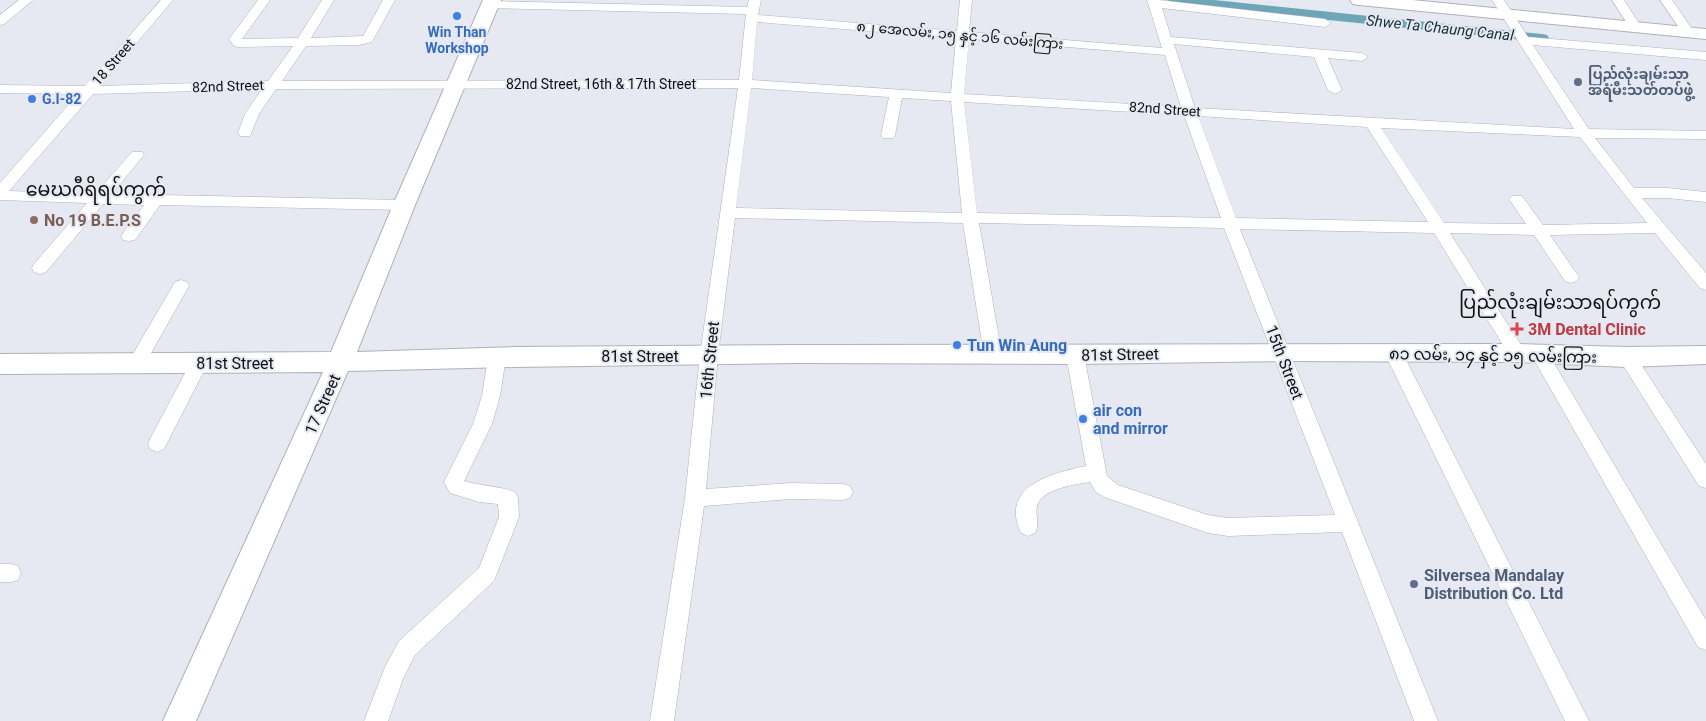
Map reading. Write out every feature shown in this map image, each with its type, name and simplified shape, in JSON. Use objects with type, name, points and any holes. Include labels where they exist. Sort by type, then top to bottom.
[{"type":"street","points":[[0,21],[27,0]]},
{"type":"street","name":"18 Street","points":[[0,193],[167,0]]},
{"type":"street","points":[[264,0],[235,39],[238,43],[359,41],[368,39],[389,0]]},
{"type":"street","points":[[244,133],[244,128],[290,62],[328,0]]},
{"type":"street","points":[[966,0],[957,97],[970,217],[993,355]]},
{"type":"street","points":[[1359,0],[1448,5],[1507,16],[1706,34]]},
{"type":"street","points":[[1498,0],[1584,133],[1630,193],[1706,284]]},
{"type":"street","points":[[1618,0],[1636,28]]},
{"type":"street","points":[[1666,0],[1688,32]]},
{"type":"street","points":[[1151,1],[1325,23]]},
{"type":"street","name":"15th Street","points":[[1151,1],[1230,223],[1426,721]]},
{"type":"street","name":"၈၂ အေလမ်း, ၁၅ နှင့် ၁၆ လမ်းကြား","points":[[490,3],[625,4],[753,10],[962,34],[1319,53],[1362,57]]},
{"type":"street","name":"17 Street","points":[[179,721],[340,362],[490,3]]},
{"type":"street","name":"16th Street","points":[[662,721],[695,498],[709,355],[753,10]]},
{"type":"street","points":[[1523,40],[1706,56]]},
{"type":"street","points":[[1319,53],[1335,90]]},
{"type":"street","name":"82nd Street","points":[[0,89],[89,90],[274,85],[456,84]]},
{"type":"street","name":"82nd Street, 16th & 17th Street","points":[[456,84],[745,84]]},
{"type":"street","name":"82nd Street","points":[[745,84],[1189,110],[1371,123],[1584,133],[1706,135]]},
{"type":"street","points":[[888,135],[896,93]]},
{"type":"street","points":[[1371,123],[1438,226],[1528,353],[1706,640]]},
{"type":"street","points":[[40,268],[137,155]]},
{"type":"street","points":[[0,193],[100,200],[274,201],[404,205]]},
{"type":"street","points":[[1630,193],[1667,193],[1706,197]]},
{"type":"street","points":[[1517,198],[1571,277]]},
{"type":"street","points":[[129,236],[155,201]]},
{"type":"street","points":[[727,213],[1438,226],[1540,230],[1661,228]]},
{"type":"street","points":[[136,364],[181,286]]},
{"type":"street","name":"81st Street","points":[[0,364],[340,362],[497,357],[798,354],[1075,355],[1281,352]]},
{"type":"street","name":"၈၁ လမ်း, ၁၄ နှင့် ၁၅ လမ်းကြား","points":[[1281,352],[1394,354],[1528,353],[1627,357],[1706,355]]},
{"type":"street","points":[[1394,354],[1577,721]]},
{"type":"street","points":[[1075,355],[1098,479],[1103,486],[1111,491],[1208,524],[1228,527],[1348,523]]},
{"type":"street","points":[[376,721],[393,674],[407,648],[487,574],[509,517],[508,498],[479,494],[457,487],[454,482],[478,433],[488,407],[493,390],[497,357]]},
{"type":"street","points":[[1627,357],[1706,480]]},
{"type":"street","points":[[157,444],[199,363]]},
{"type":"street","points":[[1028,527],[1028,501],[1036,490],[1056,482],[1097,472]]},
{"type":"street","points":[[695,498],[791,491],[843,492]]},
{"type":"waterway","name":"Shwe Ta Chaung Canal","points":[[1174,0],[1542,38]]},
{"type":"place","name":"Win Than Workshop","points":[[457,16]]},
{"type":"place","name":"ပြည်လုံးချမ်းသာ အရံမီးသတ်တပ်ဖွဲ့","points":[[1578,82]]},
{"type":"place","name":"G.I-82","points":[[32,99]]},
{"type":"place","name":"No 19 B.E.P.S","points":[[34,220]]},
{"type":"place","name":"3M Dental Clinic","points":[[1517,329]]},
{"type":"place","name":"Tun Win Aung","points":[[957,345]]},
{"type":"place","name":"air con and mirror","points":[[1083,419]]},
{"type":"place","name":"Silversea Mandalay Distribution Co. Ltd","points":[[1414,584]]},
{"type":"district","name":"မေဃဂီရိရပ်ကွက်","points":[[96,189]]},
{"type":"district","name":"ပြည်လုံးချမ်းသာရပ်ကွက်","points":[[1560,302]]}]
